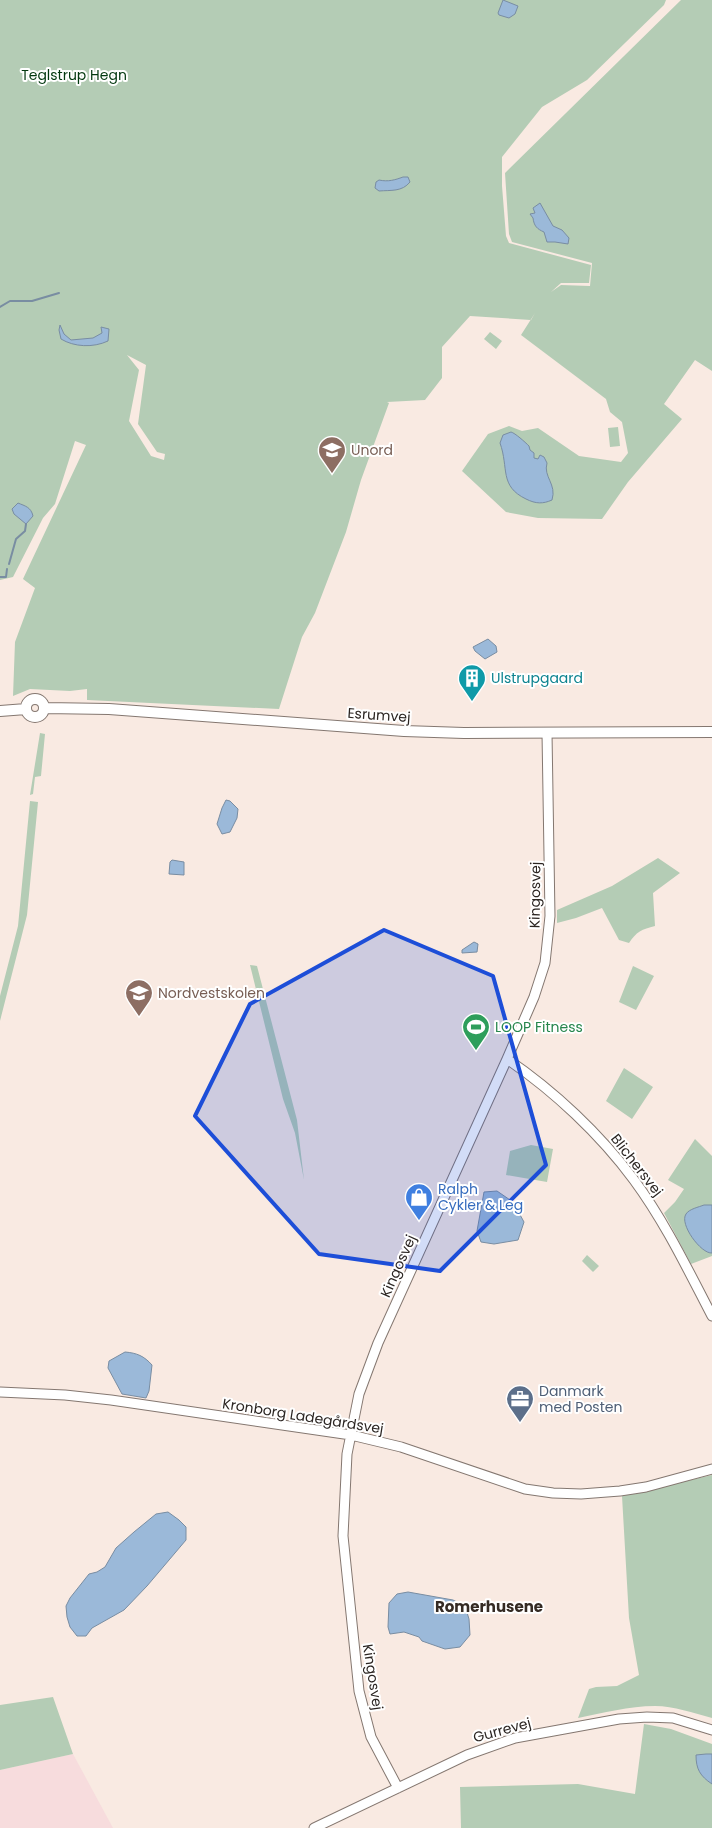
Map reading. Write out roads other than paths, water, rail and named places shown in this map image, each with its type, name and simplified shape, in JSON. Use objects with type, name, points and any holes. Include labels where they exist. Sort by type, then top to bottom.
[{"type":"main road","name":"Esrumvej","points":[[0,711],[26,709],[31,716],[36,717],[41,715],[45,708],[109,709],[404,731],[547,733],[712,732]]},
{"type":"street","name":"Kingosvej","points":[[398,1788],[371,1737],[359,1691],[343,1536],[345,1478],[351,1435],[359,1394],[378,1343],[507,1059],[534,996],[545,963],[548,942],[550,863],[547,733]]},
{"type":"street","name":"Blichersvej","points":[[507,1059],[568,1108],[616,1157],[665,1228],[712,1316]]},
{"type":"street","name":"Kronborg Ladegårdsvej","points":[[0,1392],[65,1395],[112,1400],[351,1435],[398,1446],[525,1489],[553,1494],[620,1491],[712,1469]]},
{"type":"street","name":"Gurrevej","points":[[314,1828],[466,1755],[515,1738],[619,1719],[648,1717],[673,1718],[712,1730]]},
{"type":"water","points":[[503,0],[518,6],[515,14],[509,18],[498,13]]},
{"type":"water","points":[[408,177],[410,182],[400,189],[379,191],[375,188],[376,182],[379,180],[385,181]]},
{"type":"water","points":[[540,203],[553,226],[562,230],[569,238],[568,244],[547,242],[544,232],[535,225],[530,214],[535,213],[533,208]]},
{"type":"water","points":[[60,325],[64,334],[71,340],[93,338],[102,333],[101,327],[109,329],[108,341],[90,346],[66,342],[61,339]]},
{"type":"water","points":[[511,432],[529,446],[530,450],[534,453],[534,458],[538,459],[540,455],[544,457],[553,489],[552,500],[542,503],[533,502],[518,494],[508,482],[500,443],[503,435]]},
{"type":"water","points":[[18,503],[27,507],[32,513],[33,516],[26,524],[14,514],[12,509]]},
{"type":"water","points":[[488,639],[496,646],[497,652],[485,659],[473,647]]},
{"type":"water","points":[[226,800],[230,801],[238,809],[237,818],[230,832],[222,834],[217,824]]},
{"type":"water","points":[[172,860],[184,862],[184,875],[169,874],[170,862]]},
{"type":"water","points":[[474,942],[478,944],[477,952],[462,953],[462,950]]},
{"type":"water","points":[[497,1191],[513,1202],[524,1222],[518,1240],[494,1244],[481,1242],[477,1231],[484,1192]]},
{"type":"water","points":[[704,1205],[712,1205],[712,1253],[702,1249],[692,1238],[685,1219],[687,1212]]},
{"type":"water","points":[[125,1352],[140,1356],[152,1365],[149,1391],[146,1398],[122,1394],[108,1368],[109,1361]]},
{"type":"water","points":[[168,1512],[186,1527],[186,1540],[124,1610],[92,1628],[86,1636],[77,1636],[70,1627],[67,1617],[66,1606],[70,1598],[89,1574],[105,1567],[116,1548],[134,1532],[156,1514]]},
{"type":"water","points":[[408,1592],[453,1600],[465,1606],[469,1619],[470,1635],[460,1647],[445,1649],[404,1632],[390,1634],[388,1627],[389,1603],[397,1594]]},
{"type":"water","points":[[712,1754],[712,1784],[700,1772],[696,1755]]},
{"type":"waterway","points":[[0,307],[10,301],[32,301],[59,293]]},
{"type":"waterway","points":[[9,564],[16,539],[25,531],[26,524]]},
{"type":"waterway","points":[[0,577],[6,577],[7,569]]},
{"type":"place","name":"Unord","points":[[332,474]]},
{"type":"place","name":"Ulstrupgaard","points":[[472,702]]},
{"type":"place","name":"Nordvestskolen","points":[[139,1017]]},
{"type":"place","name":"LOOP Fitness","points":[[476,1051]]},
{"type":"place","name":"Ralph Cykler & Leg","points":[[419,1221]]},
{"type":"place","name":"Danmark med Posten","points":[[520,1423]]},
{"type":"district","name":"Romerhusene","points":[[489,1606]]},
{"type":"park label","name":"Teglstrup Hegn","points":[[74,75]]}]
